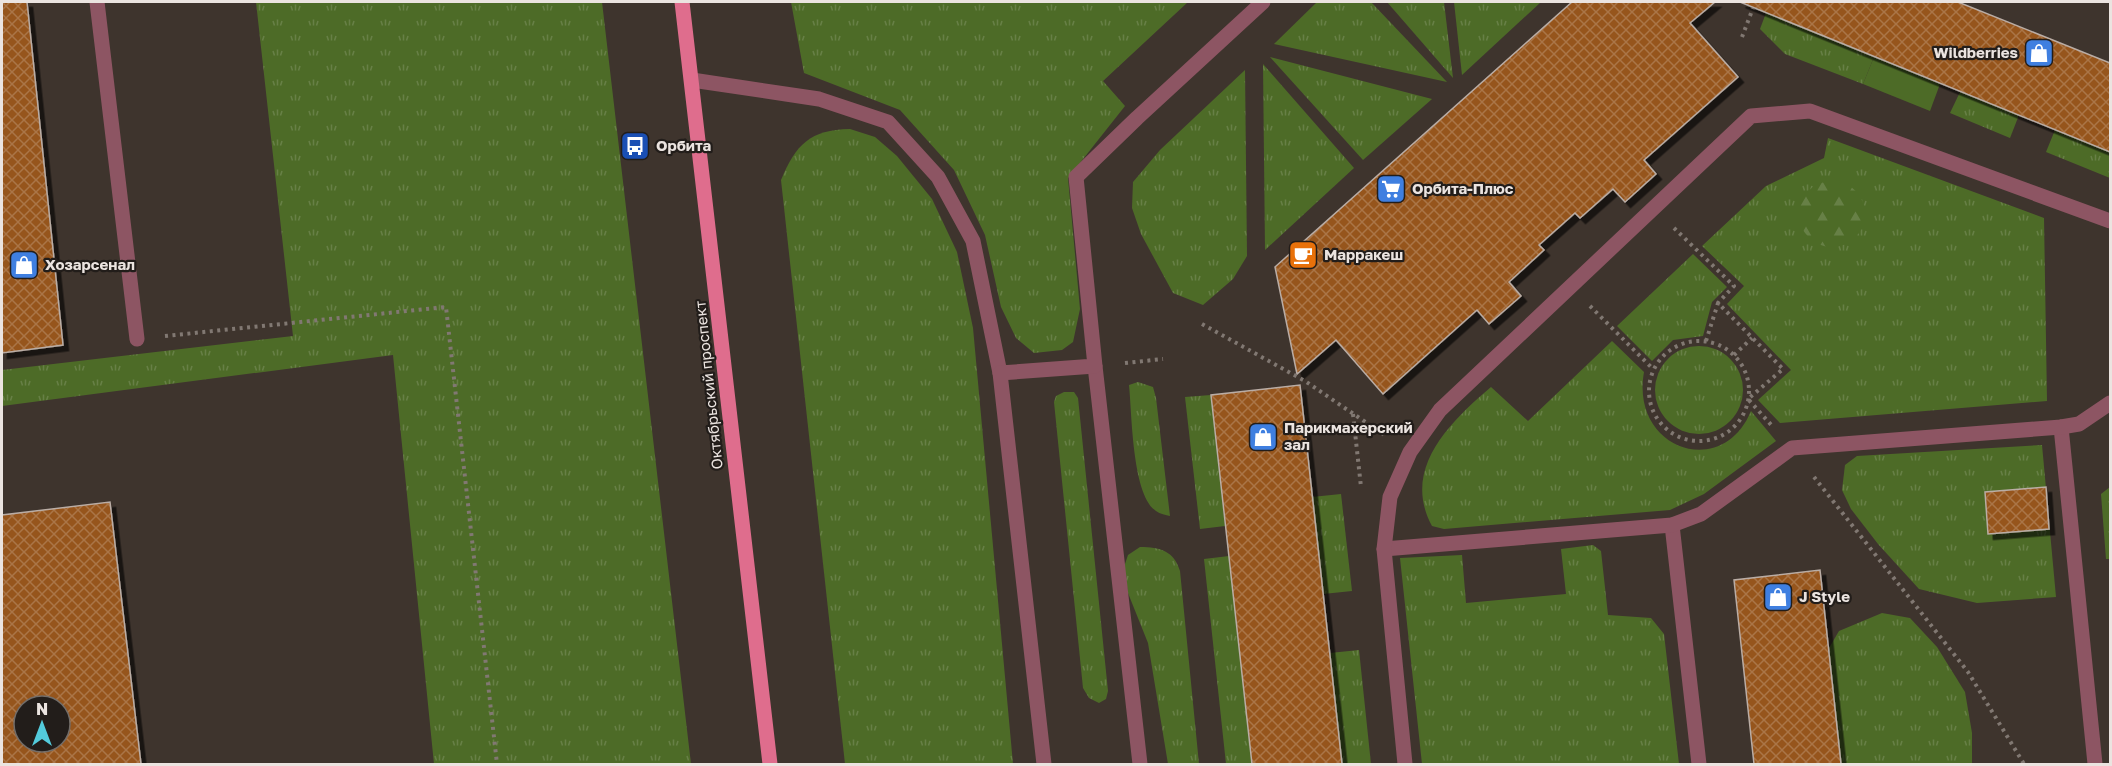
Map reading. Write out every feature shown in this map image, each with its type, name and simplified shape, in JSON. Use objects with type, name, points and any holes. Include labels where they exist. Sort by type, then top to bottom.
[{"type":"main road","name":"Октябрьский проспект","points":[[682,2],[770,765]]},
{"type":"lane","points":[[97,2],[137,339]]},
{"type":"lane","points":[[1140,765],[1076,177],[1263,2]]},
{"type":"lane","points":[[692,80],[819,99],[888,122],[938,177],[973,241],[1000,374],[1044,765]]},
{"type":"lane","points":[[1405,765],[1384,549],[1390,497],[1410,452],[1440,410],[1751,116],[1810,111],[2110,221]]},
{"type":"lane","points":[[1000,374],[1095,366]]},
{"type":"lane","points":[[1384,549],[1672,525],[1701,514],[1792,448],[2061,427],[2079,424],[2110,403]]},
{"type":"lane","points":[[2061,427],[2095,765]]},
{"type":"lane","points":[[1672,525],[1699,765]]},
{"type":"path","points":[[1742,37],[1753,8]]},
{"type":"path","points":[[1653,208],[1734,286],[1718,303],[1706,341]]},
{"type":"path","points":[[1570,286],[1653,369]]},
{"type":"path","points":[[1718,303],[1783,369],[1748,399]]},
{"type":"path","points":[[137,339],[446,307],[497,765]]},
{"type":"path","points":[[1202,324],[1305,381],[1410,452]]},
{"type":"path","points":[[1734,355],[1752,338]]},
{"type":"path","points":[[1690,341],[1706,341],[1721,345],[1734,355],[1746,376],[1748,399],[1743,414],[1734,427],[1706,440],[1691,440],[1676,435],[1654,414],[1649,399],[1649,384],[1653,369],[1662,357],[1675,347],[1690,341]]},
{"type":"path","points":[[1095,366],[1163,359]]},
{"type":"path","points":[[1748,399],[1792,448],[1968,672],[2024,765]]},
{"type":"green space","points":[[256,2],[602,2],[691,764],[434,764],[393,355],[2,406],[2,370],[293,336]]},
{"type":"green space","points":[[791,2],[1188,2],[1103,81],[1125,106],[1068,178],[1080,309],[1073,342],[1062,350],[1034,353],[1016,338],[1001,307],[985,235],[954,170],[900,110],[804,73]]},
{"type":"green space","points":[[1317,2],[1371,2],[1447,82],[1274,44]]},
{"type":"green space","points":[[1387,2],[1444,2],[1453,78]]},
{"type":"green space","points":[[1454,2],[1541,2],[1462,75]]},
{"type":"green space","points":[[1766,13],[1874,57],[1863,84],[1785,54],[1760,29]]},
{"type":"green space","points":[[1270,57],[1432,99],[1363,160]]},
{"type":"green space","points":[[1874,57],[1940,84],[1930,111],[1863,84]]},
{"type":"green space","points":[[1263,64],[1354,168],[1265,250]]},
{"type":"green space","points":[[1245,70],[1247,256],[1233,279],[1203,305],[1173,293],[1141,234],[1132,208],[1133,182],[1160,150]]},
{"type":"green space","points":[[1960,92],[2019,115],[2010,138],[1950,113]]},
{"type":"green space","points":[[850,129],[875,137],[897,156],[932,199],[957,252],[973,328],[1013,764],[845,764],[781,180],[792,157],[806,141],[824,132]]},
{"type":"green space","points":[[2055,130],[2110,152],[2110,178],[2046,152]]},
{"type":"green space","points":[[1828,138],[2044,218],[2047,401],[1780,423],[1758,400],[1791,370],[1727,304],[1744,286],[1702,246],[1766,186],[1824,158]]},
{"type":"green space","points":[[1825,181],[1839,181],[1851,186],[1860,195],[1865,214],[1863,227],[1856,238],[1839,247],[1825,247],[1813,242],[1804,233],[1799,221],[1799,207],[1804,195],[1813,186]]},
{"type":"green space","points":[[1693,254],[1727,287],[1712,302],[1703,336],[1673,340],[1652,361],[1617,326]]},
{"type":"green space","points":[[1612,341],[1644,372],[1643,399],[1651,420],[1664,437],[1681,447],[1701,450],[1720,445],[1738,433],[1751,411],[1776,441],[1704,494],[1670,510],[1444,529],[1432,526],[1424,505],[1422,485],[1426,466],[1434,448],[1460,415],[1491,387],[1528,421]]},
{"type":"green space","points":[[1699,346],[1724,353],[1736,365],[1743,390],[1736,415],[1724,427],[1699,434],[1674,427],[1662,415],[1655,390],[1662,365],[1674,353]]},
{"type":"green space","points":[[1138,382],[1153,387],[1156,398],[1170,516],[1158,512],[1148,502],[1142,488],[1135,452],[1129,385]]},
{"type":"green space","points":[[1064,392],[1074,392],[1078,398],[1108,691],[1106,699],[1099,703],[1089,698],[1083,688],[1054,402],[1056,396]]},
{"type":"green space","points":[[1211,395],[1225,526],[1200,529],[1185,397]]},
{"type":"green space","points":[[2042,445],[2056,597],[1977,603],[1919,589],[1878,544],[1851,509],[1842,490],[1845,465],[1857,456]]},
{"type":"green space","points":[[2110,487],[2110,559],[2106,559],[2101,494]]},
{"type":"green space","points":[[1341,494],[1352,591],[1323,594],[1312,497]]},
{"type":"green space","points":[[1593,545],[1601,551],[1608,615],[1651,618],[1664,634],[1679,764],[1422,764],[1400,558],[1462,555],[1466,603],[1566,594],[1561,549]]},
{"type":"green space","points":[[1140,547],[1160,549],[1170,555],[1180,571],[1199,764],[1168,764],[1148,643],[1128,593],[1124,567],[1128,555]]},
{"type":"green space","points":[[1229,556],[1252,764],[1226,764],[1204,559]]},
{"type":"green space","points":[[1882,613],[1910,618],[1937,647],[1965,692],[1972,733],[1972,764],[1841,764],[1829,648],[1839,631]]},
{"type":"green space","points":[[1359,650],[1371,764],[1342,764],[1330,653]]},
{"type":"building","points":[[2,2],[27,2],[63,345],[2,353]]},
{"type":"building","points":[[1572,2],[1715,2],[1690,23],[1738,77],[1644,160],[1656,174],[1625,202],[1613,189],[1580,218],[1575,213],[1539,245],[1544,250],[1509,282],[1521,296],[1489,324],[1477,310],[1383,394],[1336,340],[1297,374],[1275,267]]},
{"type":"building","points":[[1740,2],[1958,2],[2110,63],[2110,152]]},
{"type":"building","points":[[1300,385],[1342,764],[1252,764],[1211,395]]},
{"type":"building","points":[[2046,487],[2049,529],[1988,534],[1985,492]]},
{"type":"building","points":[[110,502],[141,764],[2,764],[2,515]]},
{"type":"building","points":[[1820,570],[1841,764],[1754,764],[1734,580]]},
{"type":"place","name":"Wildberries","points":[[2039,53]]},
{"type":"place","name":"Орбита","points":[[635,146]]},
{"type":"place","name":"Орбита-Плюс","points":[[1391,189]]},
{"type":"place","name":"Марракеш","points":[[1303,255]]},
{"type":"place","name":"Хозарсенал","points":[[24,265]]},
{"type":"place","name":"Парикмахерский зал","points":[[1263,437]]},
{"type":"place","name":"J Style","points":[[1778,597]]}]
